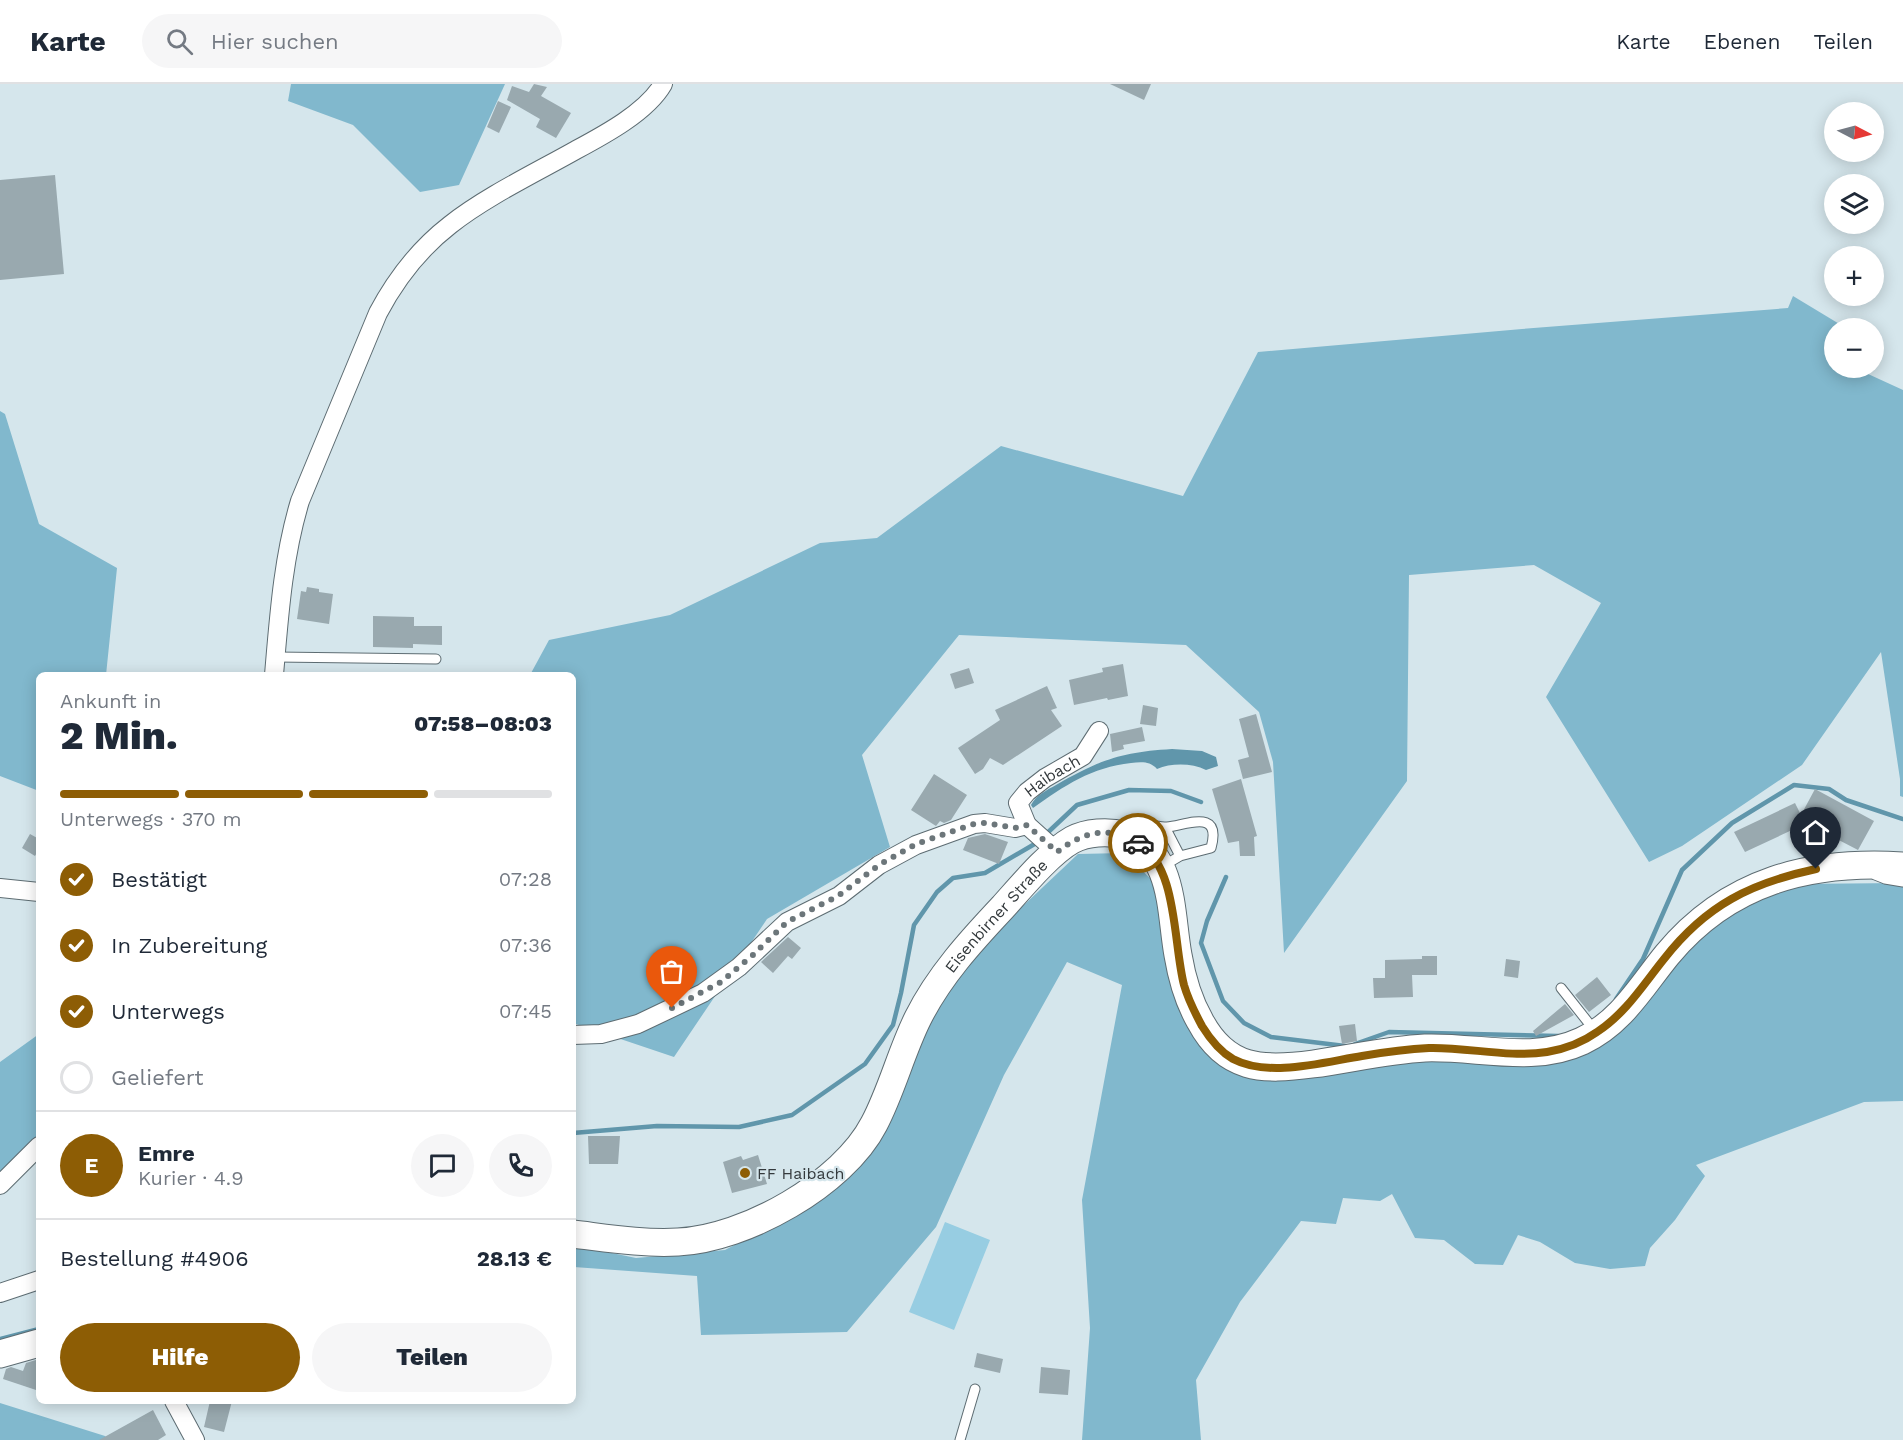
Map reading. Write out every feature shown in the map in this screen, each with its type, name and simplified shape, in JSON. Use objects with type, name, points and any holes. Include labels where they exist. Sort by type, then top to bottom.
[{"type":"main road","name":"Eisenbirner Straße","points":[[576,1233],[646,1242],[678,1242],[706,1238],[746,1226],[778,1211],[822,1182],[863,1142],[874,1123],[909,1038],[935,988],[968,946],[1031,876],[1041,837],[1073,840],[1104,832],[1121,834],[1171,862],[1168,884],[1184,986],[1196,1014],[1209,1037],[1221,1051],[1234,1059],[1257,1066],[1280,1067],[1310,1065],[1397,1050],[1433,1048],[1523,1053],[1546,1052],[1581,1042],[1618,1017],[1687,932],[1707,914],[1730,899],[1754,886],[1784,876],[1843,866],[1903,866]]},
{"type":"main road","points":[[0,1354],[36,1344]]},
{"type":"street","points":[[275,666],[284,577],[291,532],[300,501],[378,313],[390,290],[405,268],[450,224],[597,138],[640,109],[660,90],[663,84]]},
{"type":"street","name":"Haibach","points":[[1041,837],[1018,803],[1027,792],[1045,778],[1083,756],[1099,731]]},
{"type":"street","name":"Haibach","points":[[576,1035],[601,1034],[638,1024],[703,993],[739,967],[787,922],[838,896],[879,865],[916,844],[974,824],[985,823],[1015,828],[1041,837]]},
{"type":"street","points":[[0,888],[36,892]]},
{"type":"street","points":[[0,1185],[36,1149]]},
{"type":"street","points":[[0,1293],[36,1281]]},
{"type":"street","points":[[176,1404],[195,1440]]},
{"type":"lane","points":[[275,666],[436,659]]},
{"type":"lane","points":[[1121,834],[1135,825],[1165,827],[1202,820],[1210,827],[1213,840],[1210,848],[1171,862],[1165,827]]},
{"type":"lane","points":[[1870,865],[1875,875],[1903,882]]},
{"type":"lane","points":[[1561,988],[1597,1033]]},
{"type":"lane","points":[[960,1440],[975,1389]]},
{"type":"shaded area","points":[[291,84],[505,84],[459,185],[420,192],[353,125],[288,101]]},
{"type":"shaded area","points":[[1793,296],[1829,318],[1824,318],[1824,378],[1877,378],[1903,390],[1903,797],[1900,796],[1900,779],[1881,652],[1802,765],[1682,846],[1649,862],[1546,697],[1601,603],[1534,565],[1409,575],[1407,781],[1284,953],[1273,762],[1259,712],[1186,645],[959,635],[862,755],[890,847],[767,919],[674,1057],[576,1024],[576,672],[532,672],[549,640],[670,615],[820,543],[877,538],[1001,446],[1183,496],[1258,352],[1788,308]]},
{"type":"shaded area","points":[[0,411],[5,414],[39,524],[117,568],[106,672],[36,672],[36,790],[0,776]]},
{"type":"shaded area","points":[[1172,749],[1202,751],[1216,757],[1218,766],[1206,770],[1182,765],[1157,769],[1142,762],[1117,765],[1091,773],[1056,792],[1033,808],[1031,805],[1045,791],[1098,763],[1139,752]]},
{"type":"shaded area","points":[[1124,853],[1154,882],[1222,1063],[1381,1056],[1569,1056],[1714,920],[1793,884],[1903,883],[1903,1101],[1864,1102],[1696,1165],[1705,1176],[1675,1220],[1650,1248],[1645,1266],[1610,1269],[1575,1263],[1540,1242],[1518,1235],[1503,1265],[1475,1264],[1444,1240],[1415,1238],[1392,1194],[1380,1201],[1343,1198],[1336,1224],[1301,1221],[1240,1302],[1196,1380],[1201,1440],[1082,1440],[1090,1328],[1082,1200],[1122,985],[1067,962],[1004,1075],[936,1227],[847,1332],[701,1335],[697,1276],[576,1267],[576,1246],[636,1258],[725,1250],[778,1222],[863,1163],[897,1093],[934,1003],[989,938],[1078,854]]},
{"type":"shaded area","points":[[36,1036],[36,1153],[0,1190],[0,1062]]},
{"type":"shaded area","points":[[945,1222],[990,1240],[954,1330],[909,1312]]},
{"type":"shaded area","points":[[0,1403],[105,1436],[109,1440],[0,1440]]},
{"type":"building","points":[[534,84],[547,87],[541,96],[571,113],[556,138],[536,127],[540,119],[507,100],[512,86],[529,92]]},
{"type":"building","points":[[1110,84],[1151,84],[1144,100]]},
{"type":"building","points":[[498,101],[511,107],[499,133],[487,127]]},
{"type":"building","points":[[55,175],[64,274],[0,280],[0,180]]},
{"type":"building","points":[[307,587],[333,594],[329,624],[297,619],[301,591],[306,592]]},
{"type":"building","points":[[373,616],[414,617],[414,626],[442,626],[442,645],[413,644],[413,648],[373,647]]},
{"type":"building","points":[[1123,664],[1128,696],[1074,705],[1069,680],[1103,672],[1102,668]]},
{"type":"building","points":[[969,668],[974,683],[955,689],[950,674]]},
{"type":"building","points":[[1047,686],[1057,708],[1051,710],[1062,726],[1003,765],[990,758],[983,769],[975,774],[958,748],[1000,720],[995,710]]},
{"type":"building","points":[[1143,705],[1158,708],[1156,726],[1140,724]]},
{"type":"building","points":[[1256,714],[1272,772],[1243,779],[1238,760],[1249,757],[1239,719]]},
{"type":"building","points":[[1142,727],[1145,741],[1123,745],[1124,749],[1112,752],[1110,734]]},
{"type":"building","points":[[934,774],[967,795],[951,820],[944,823],[940,821],[936,826],[911,810]]},
{"type":"building","points":[[1241,779],[1257,836],[1254,837],[1255,856],[1240,856],[1239,841],[1228,843],[1212,789]]},
{"type":"building","points":[[1815,789],[1874,821],[1858,850],[1804,822],[1805,824],[1745,852],[1734,832],[1795,803],[1801,815]]},
{"type":"building","points":[[30,834],[36,837],[35,856],[22,848]]},
{"type":"building","points":[[985,834],[1008,842],[999,864],[963,850],[968,838]]},
{"type":"building","points":[[788,937],[801,948],[792,959],[788,956],[773,973],[761,962]]},
{"type":"building","points":[[1422,956],[1437,956],[1437,975],[1412,975],[1413,997],[1374,998],[1373,978],[1385,978],[1385,960],[1422,959]]},
{"type":"building","points":[[1506,959],[1520,961],[1518,978],[1504,976]]},
{"type":"building","points":[[1597,977],[1611,995],[1589,1012],[1575,995]]},
{"type":"building","points":[[1565,1004],[1574,1015],[1536,1036],[1533,1031]]},
{"type":"building","points":[[1355,1024],[1357,1041],[1342,1044],[1339,1026]]},
{"type":"building","points":[[588,1136],[620,1136],[618,1164],[589,1164]]},
{"type":"building","name":"FF Haibach","points":[[758,1155],[767,1184],[732,1193],[723,1162],[741,1156],[743,1160]]},
{"type":"building","points":[[977,1353],[1003,1359],[1000,1373],[974,1367]]},
{"type":"building","points":[[36,1360],[36,1390],[3,1379],[6,1369],[11,1367],[23,1371],[26,1363]]},
{"type":"building","points":[[1041,1367],[1070,1370],[1068,1395],[1039,1393]]},
{"type":"building","points":[[209,1404],[231,1404],[224,1432],[204,1427]]},
{"type":"building","points":[[153,1410],[166,1435],[158,1440],[99,1440]]},
{"type":"waterway","points":[[1616,999],[1643,959],[1682,870],[1732,823],[1794,785],[1829,789],[1846,800],[1903,819]]},
{"type":"waterway","points":[[1044,836],[1077,805],[1129,790],[1171,791],[1201,802]]},
{"type":"waterway","points":[[576,1133],[657,1126],[739,1127],[792,1115],[865,1064],[893,1025],[914,925],[937,892],[953,878],[985,873],[1038,842]]},
{"type":"waterway","points":[[1226,877],[1207,921],[1201,943],[1223,1001],[1244,1023],[1271,1037],[1345,1046]]},
{"type":"waterway","points":[[1355,1044],[1389,1032],[1558,1036]]},
{"type":"waterway","points":[[0,1339],[36,1330]]},
{"type":"way so far","points":[[672,1008],[721,982],[787,922],[838,896],[879,865],[916,844],[963,826],[985,823],[1015,828],[1027,825],[1057,852],[1073,840],[1104,832],[1121,834],[1138,843]]},
{"type":"place","name":"FF Haibach","points":[[745,1173]]},
{"type":"route","points":[[1138,843],[1147,848],[1162,867],[1168,884],[1184,986],[1209,1037],[1221,1051],[1234,1059],[1257,1066],[1280,1067],[1310,1065],[1397,1050],[1433,1048],[1523,1053],[1546,1052],[1581,1042],[1618,1017],[1639,993],[1664,958],[1707,914],[1754,886],[1816,869]]}]
